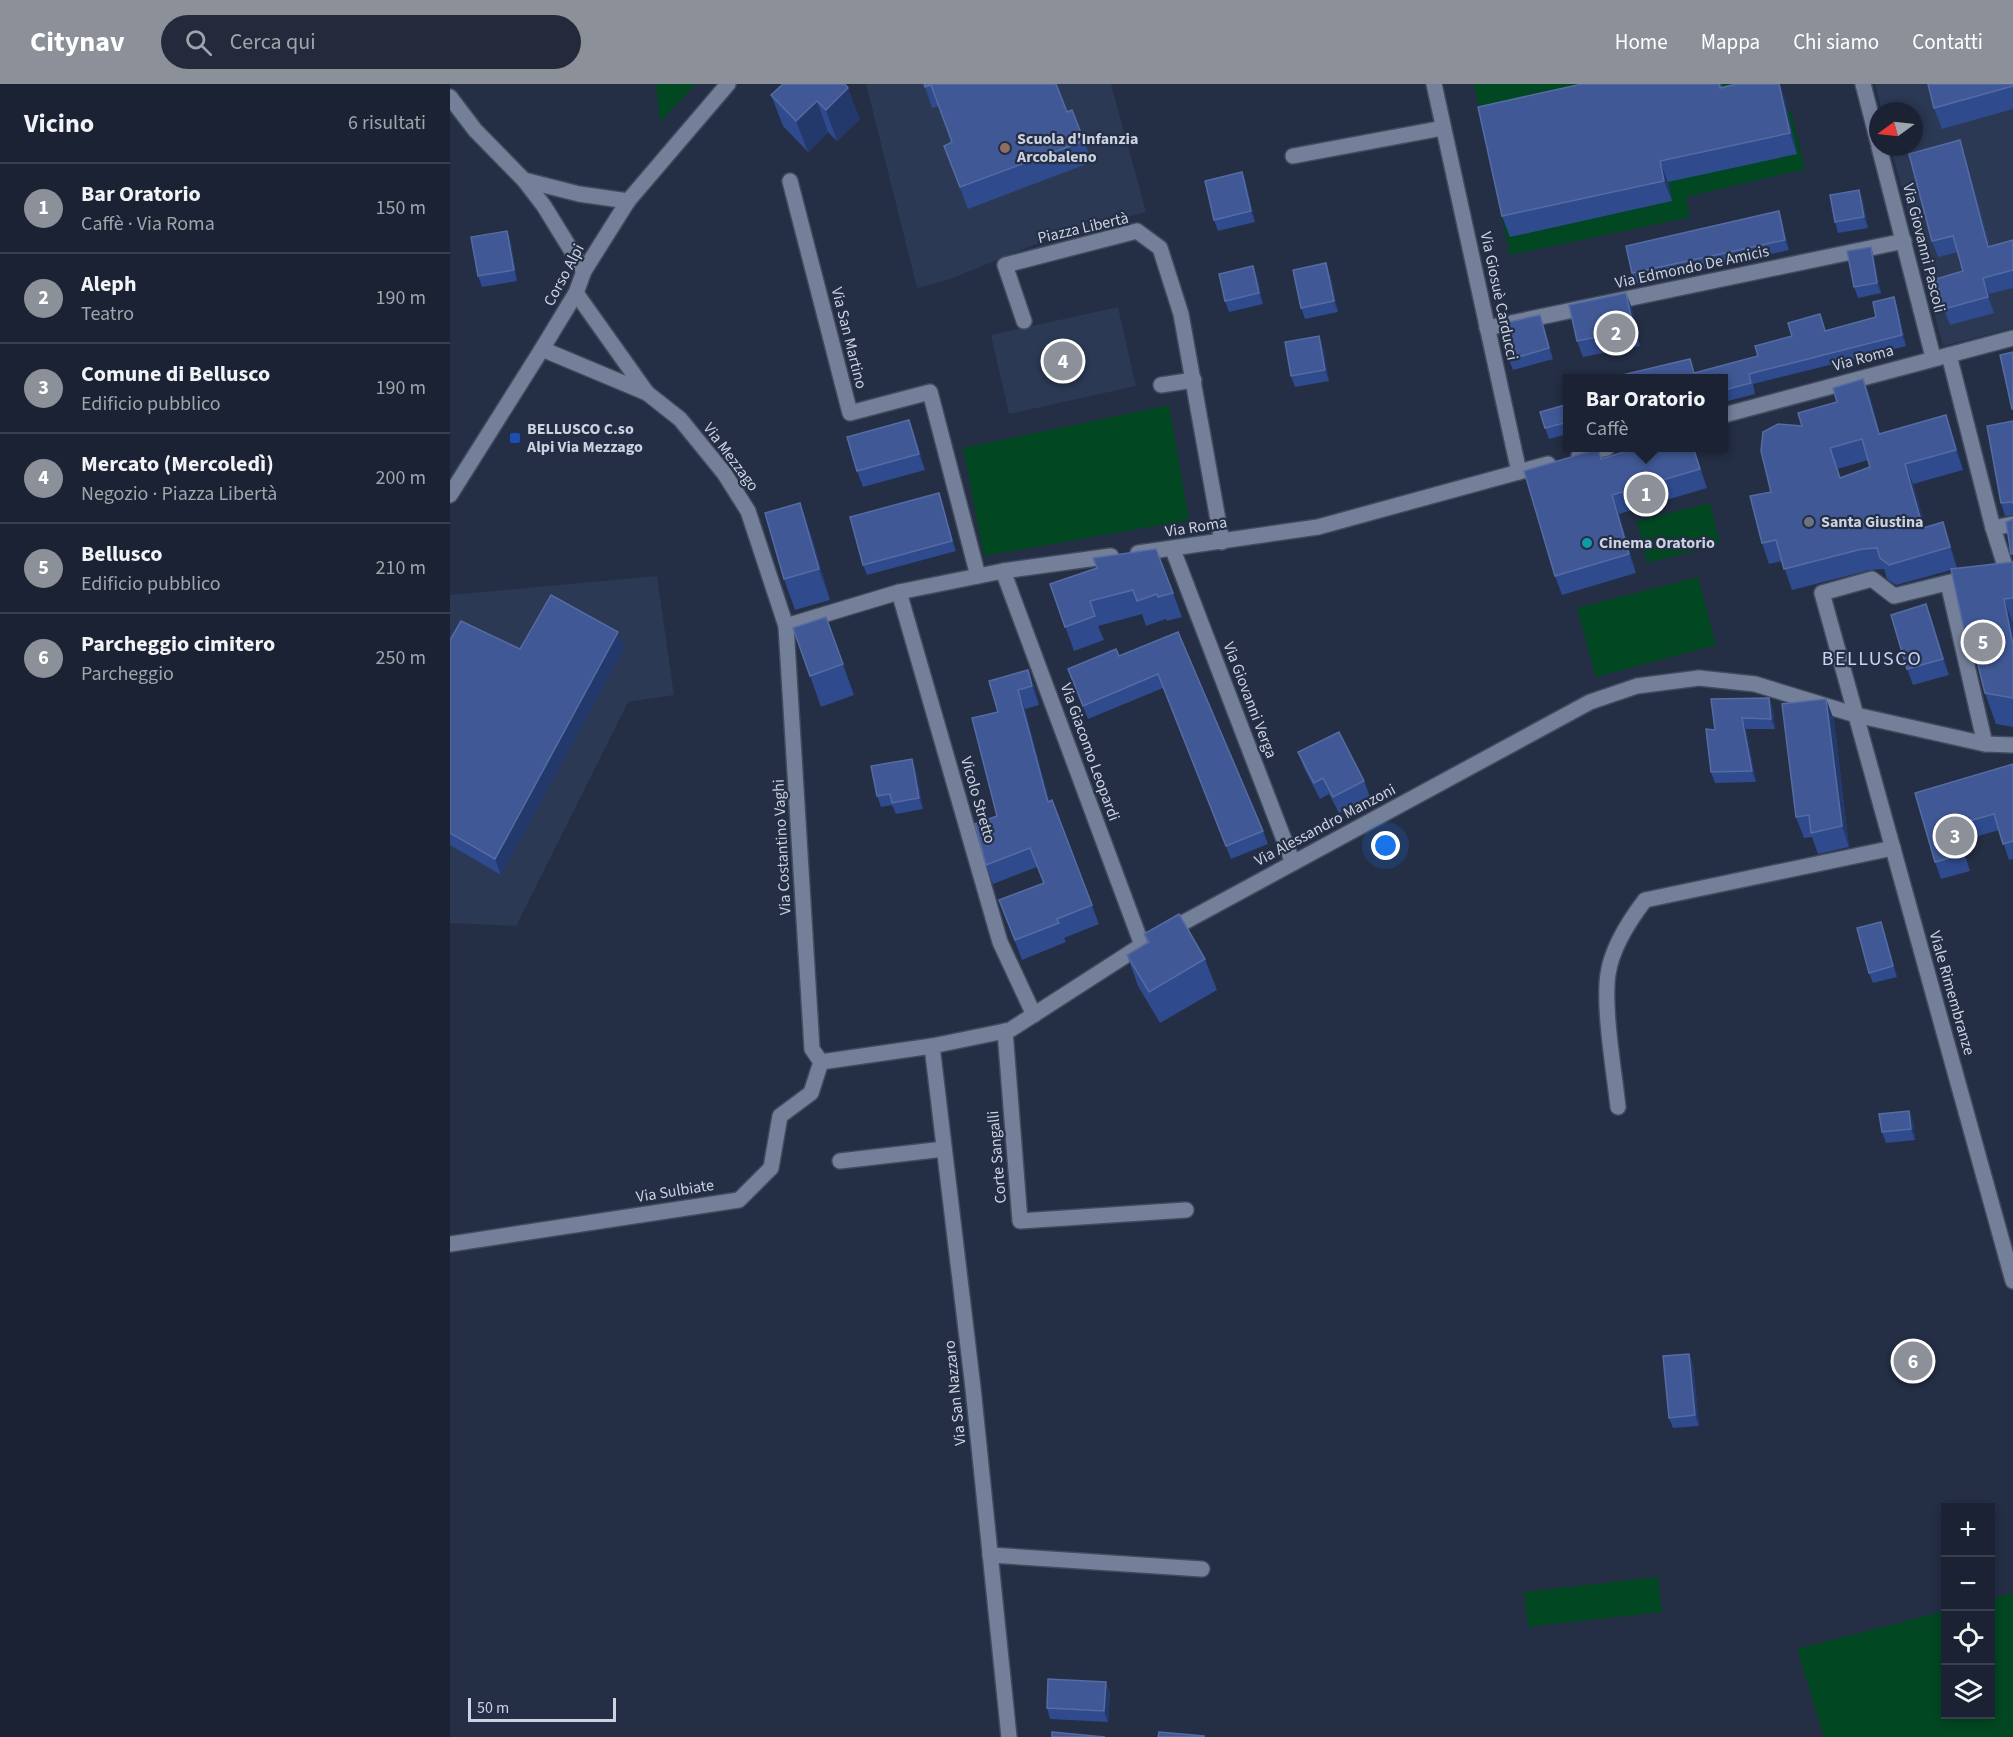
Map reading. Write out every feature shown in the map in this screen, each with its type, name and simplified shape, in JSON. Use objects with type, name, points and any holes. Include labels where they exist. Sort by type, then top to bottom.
[{"type":"street","name":"Corso Alpi","points":[[450,495],[576,293],[584,271],[628,201],[728,84]]},
{"type":"street","name":"Via Giosuè Carducci","points":[[1434,84],[1519,472]]},
{"type":"street","points":[[1863,84],[1869,107]]},
{"type":"street","points":[[450,97],[475,130],[524,180],[544,206],[584,271]]},
{"type":"street","points":[[1293,156],[1443,128]]},
{"type":"street","name":"Via Giovanni Pascoli","points":[[1881,156],[1933,357]]},
{"type":"street","points":[[524,180],[579,194],[628,201]]},
{"type":"street","name":"Via San Martino","points":[[790,181],[850,413],[930,392],[978,576]]},
{"type":"street","name":"Piazza Libertà","points":[[1024,321],[1005,265],[1137,231],[1160,248],[1181,314],[1222,542]]},
{"type":"street","name":"Via Edmondo De Amicis","points":[[1487,328],[1904,241]]},
{"type":"street","name":"Via Mezzago","points":[[576,293],[646,393]]},
{"type":"street","name":"Via Roma","points":[[1728,414],[1933,357],[2013,338]]},
{"type":"street","name":"Via Mezzago","points":[[542,349],[646,393],[680,419],[723,473],[748,511],[786,626]]},
{"type":"street","points":[[1949,355],[1993,528],[2006,569],[1948,582],[1985,744]]},
{"type":"street","points":[[1161,385],[1194,380]]},
{"type":"street","name":"Via Roma","points":[[786,626],[898,592],[1003,571],[1173,550],[1318,527],[1590,452]]},
{"type":"street","points":[[1993,528],[2013,524]]},
{"type":"street","name":"Via Giovanni Verga","points":[[1173,550],[1293,863]]},
{"type":"street","name":"Via Giacomo Leopardi","points":[[1003,571],[1142,945]]},
{"type":"street","name":"Viale Rimembranze","points":[[1948,582],[1894,596],[1872,579],[1822,592],[2013,1281]]},
{"type":"street","name":"Vicolo Stretto","points":[[898,592],[1000,942],[1034,1014]]},
{"type":"street","name":"Via Costantino Vaghi","points":[[786,626],[812,1049],[821,1062]]},
{"type":"street","name":"Via Alessandro Manzoni","points":[[821,1062],[932,1046],[1005,1031],[1142,945],[1590,702],[1637,686],[1699,678],[1755,684],[1856,715],[1985,744],[2009,746]]},
{"type":"street","points":[[1618,1107],[1608,999],[1608,973],[1627,923],[1645,900],[1893,848]]},
{"type":"street","name":"Corte Sangalli","points":[[1005,1031],[1020,1221],[1186,1210]]},
{"type":"street","name":"Via San Nazzaro","points":[[932,1046],[1009,1737]]},
{"type":"street","name":"Via Sulbiate","points":[[450,1244],[739,1200],[771,1168],[780,1116],[811,1093],[821,1062]]},
{"type":"street","points":[[840,1161],[944,1149]]},
{"type":"street","points":[[990,1555],[1202,1569]]},
{"type":"shaded area","name":"Scuola d'Infanzia Arcobaleno","points":[[866,84],[1111,84],[1146,212],[1053,237],[948,280],[917,288]]},
{"type":"shaded area","points":[[1875,84],[2013,84],[2013,328],[1943,346],[1893,156],[1923,156],[1923,102],[1880,102]]},
{"type":"shaded area","points":[[1118,307],[1136,386],[1009,414],[991,335]]},
{"type":"shaded area","points":[[657,576],[674,695],[628,702],[516,926],[450,923],[450,595]]},
{"type":"green space","points":[[656,84],[696,84],[660,122]]},
{"type":"green space","points":[[1474,84],[1735,84],[1743,120],[1791,111],[1805,169],[1686,197],[1690,217],[1510,255]]},
{"type":"green space","points":[[1169,405],[1189,520],[984,556],[963,448]]},
{"type":"green space","points":[[1710,503],[1720,544],[1647,563],[1637,521]]},
{"type":"green space","points":[[1698,577],[1716,645],[1596,677],[1577,608]]},
{"type":"green space","points":[[1658,1577],[1662,1612],[1528,1627],[1524,1592]]},
{"type":"green space","points":[[2013,1593],[2013,1737],[1824,1737],[1797,1649],[1941,1612],[1941,1719],[1995,1719],[1995,1598]]},
{"type":"building","points":[[783,84],[845,84],[848,88],[826,110],[817,101],[796,121],[771,95]]},
{"type":"building","points":[[924,84],[1056,84],[1067,112],[1072,110],[1084,141],[960,187],[944,146],[952,142],[931,85],[925,87]]},
{"type":"building","points":[[1582,84],[1719,84],[1720,88],[1736,84],[1779,84],[1790,133],[1660,161],[1664,181],[1502,216],[1478,107]]},
{"type":"building","points":[[1928,84],[2013,84],[2013,86],[1934,108]]},
{"type":"building","points":[[1960,140],[1988,247],[2013,240],[2013,270],[1983,278],[1988,297],[1944,309],[1936,279],[1963,271],[1953,236],[1932,241],[1910,156],[1923,156],[1923,150]]},
{"type":"building","points":[[1242,172],[1251,211],[1214,220],[1205,181]]},
{"type":"building","points":[[1859,190],[1864,217],[1835,222],[1830,195]]},
{"type":"building","points":[[1779,211],[1785,240],[1632,273],[1626,246]]},
{"type":"building","points":[[507,231],[514,270],[478,276],[471,237]]},
{"type":"building","points":[[1871,247],[1877,283],[1854,287],[1847,251]]},
{"type":"building","points":[[1326,263],[1334,301],[1301,308],[1293,270]]},
{"type":"building","points":[[1253,266],[1259,293],[1225,301],[1219,274]]},
{"type":"building","points":[[1626,293],[1634,330],[1577,341],[1569,305]]},
{"type":"building","points":[[1894,297],[1902,335],[1749,374],[1751,383],[1728,389],[1728,374],[1626,374],[1690,359],[1694,373],[1758,356],[1755,346],[1792,336],[1788,323],[1820,314],[1825,331],[1876,317],[1873,302]]},
{"type":"building","points":[[1540,315],[1549,348],[1509,360],[1500,324]]},
{"type":"building","points":[[1319,336],[1325,370],[1291,376],[1285,342]]},
{"type":"building","points":[[2013,352],[2013,409],[2012,409],[2000,355]]},
{"type":"building","points":[[1863,379],[1879,434],[1946,415],[1956,450],[1905,464],[1923,528],[1943,522],[1950,547],[1889,565],[1880,558],[1877,548],[1862,549],[1784,569],[1776,540],[1762,543],[1750,496],[1771,492],[1761,451],[1763,432],[1778,424],[1802,426],[1798,413],[1837,402],[1833,388]],"holes":[[[1862,439],[1870,467],[1840,478],[1830,448]]]},
{"type":"building","points":[[1563,406],[1563,423],[1545,428],[1540,412]]},
{"type":"building","points":[[909,420],[919,454],[857,471],[847,437]]},
{"type":"building","points":[[2013,421],[2013,504],[2012,502],[2001,503],[1987,426]]},
{"type":"building","name":"Cinema Oratorio","points":[[1588,452],[1599,452],[1601,459],[1624,452],[1695,452],[1700,469],[1612,495],[1629,554],[1555,576],[1524,471]]},
{"type":"building","points":[[939,493],[952,541],[863,565],[850,517]]},
{"type":"building","points":[[800,503],[819,569],[784,579],[765,513]]},
{"type":"building","points":[[2013,519],[2013,554],[2011,554],[2006,522]]},
{"type":"building","points":[[1156,549],[1173,593],[1158,597],[1157,594],[1137,601],[1133,590],[1090,601],[1095,616],[1065,627],[1050,584],[1097,568],[1093,558]]},
{"type":"building","points":[[2013,562],[2013,598],[2004,599],[2013,645],[2013,698],[1985,693],[1970,633],[1965,634],[1951,569]]},
{"type":"building","points":[[551,595],[618,632],[495,859],[450,833],[450,640],[461,621],[520,649]]},
{"type":"building","points":[[1926,604],[1943,659],[1907,669],[1891,615]]},
{"type":"building","points":[[826,617],[843,664],[810,676],[793,628]]},
{"type":"building","points":[[1178,632],[1263,831],[1226,846],[1158,674],[1083,706],[1068,669],[1116,649],[1119,656]]},
{"type":"building","points":[[1028,670],[1032,686],[1018,690],[1048,802],[1052,800],[1092,905],[1057,919],[1059,923],[1015,940],[999,900],[1044,883],[1030,848],[986,865],[975,824],[997,816],[972,718],[998,712],[989,681]]},
{"type":"building","points":[[1769,698],[1771,719],[1742,718],[1752,771],[1711,772],[1706,729],[1715,730],[1711,699]]},
{"type":"building","points":[[1826,699],[1842,826],[1811,833],[1809,815],[1796,817],[1782,704]]},
{"type":"building","points":[[1339,732],[1364,781],[1333,797],[1323,778],[1314,783],[1298,752]]},
{"type":"building","points":[[912,759],[919,798],[892,803],[890,794],[877,796],[871,766]]},
{"type":"building","points":[[2013,764],[2013,841],[2003,844],[1994,814],[1955,825],[1964,854],[1935,862],[1915,793]]},
{"type":"building","points":[[1179,914],[1205,959],[1149,992],[1127,955],[1149,942],[1144,934]]},
{"type":"building","points":[[1881,922],[1893,966],[1869,973],[1857,928]]},
{"type":"building","points":[[1909,1111],[1911,1129],[1882,1132],[1879,1114]]},
{"type":"building","points":[[1689,1354],[1695,1415],[1669,1418],[1663,1356]]},
{"type":"building","points":[[1048,1679],[1106,1682],[1104,1711],[1047,1708]]},
{"type":"building","points":[[1052,1732],[1105,1737],[1052,1737]]},
{"type":"building","points":[[1159,1732],[1204,1736],[1204,1737],[1158,1737]]},
{"type":"place","name":"Scuola d'Infanzia Arcobaleno","points":[[1005,148]]},
{"type":"place","name":"Aleph","points":[[1616,333]]},
{"type":"place","name":"Mercato (Mercoledì)","points":[[1063,361]]},
{"type":"place","name":"BELLUSCO C.so Alpi Via Mezzago","points":[[515,438]]},
{"type":"place","name":"Bar Oratorio","points":[[1646,494]]},
{"type":"place","name":"Santa Giustina","points":[[1809,522]]},
{"type":"place","name":"Cinema Oratorio","points":[[1587,543]]},
{"type":"place","name":"Bellusco","points":[[1983,642]]},
{"type":"place","name":"Comune di Bellusco","points":[[1955,836]]},
{"type":"place","name":"Parcheggio cimitero","points":[[1913,1361]]},
{"type":"district","name":"BELLUSCO","points":[[1872,659]]}]
